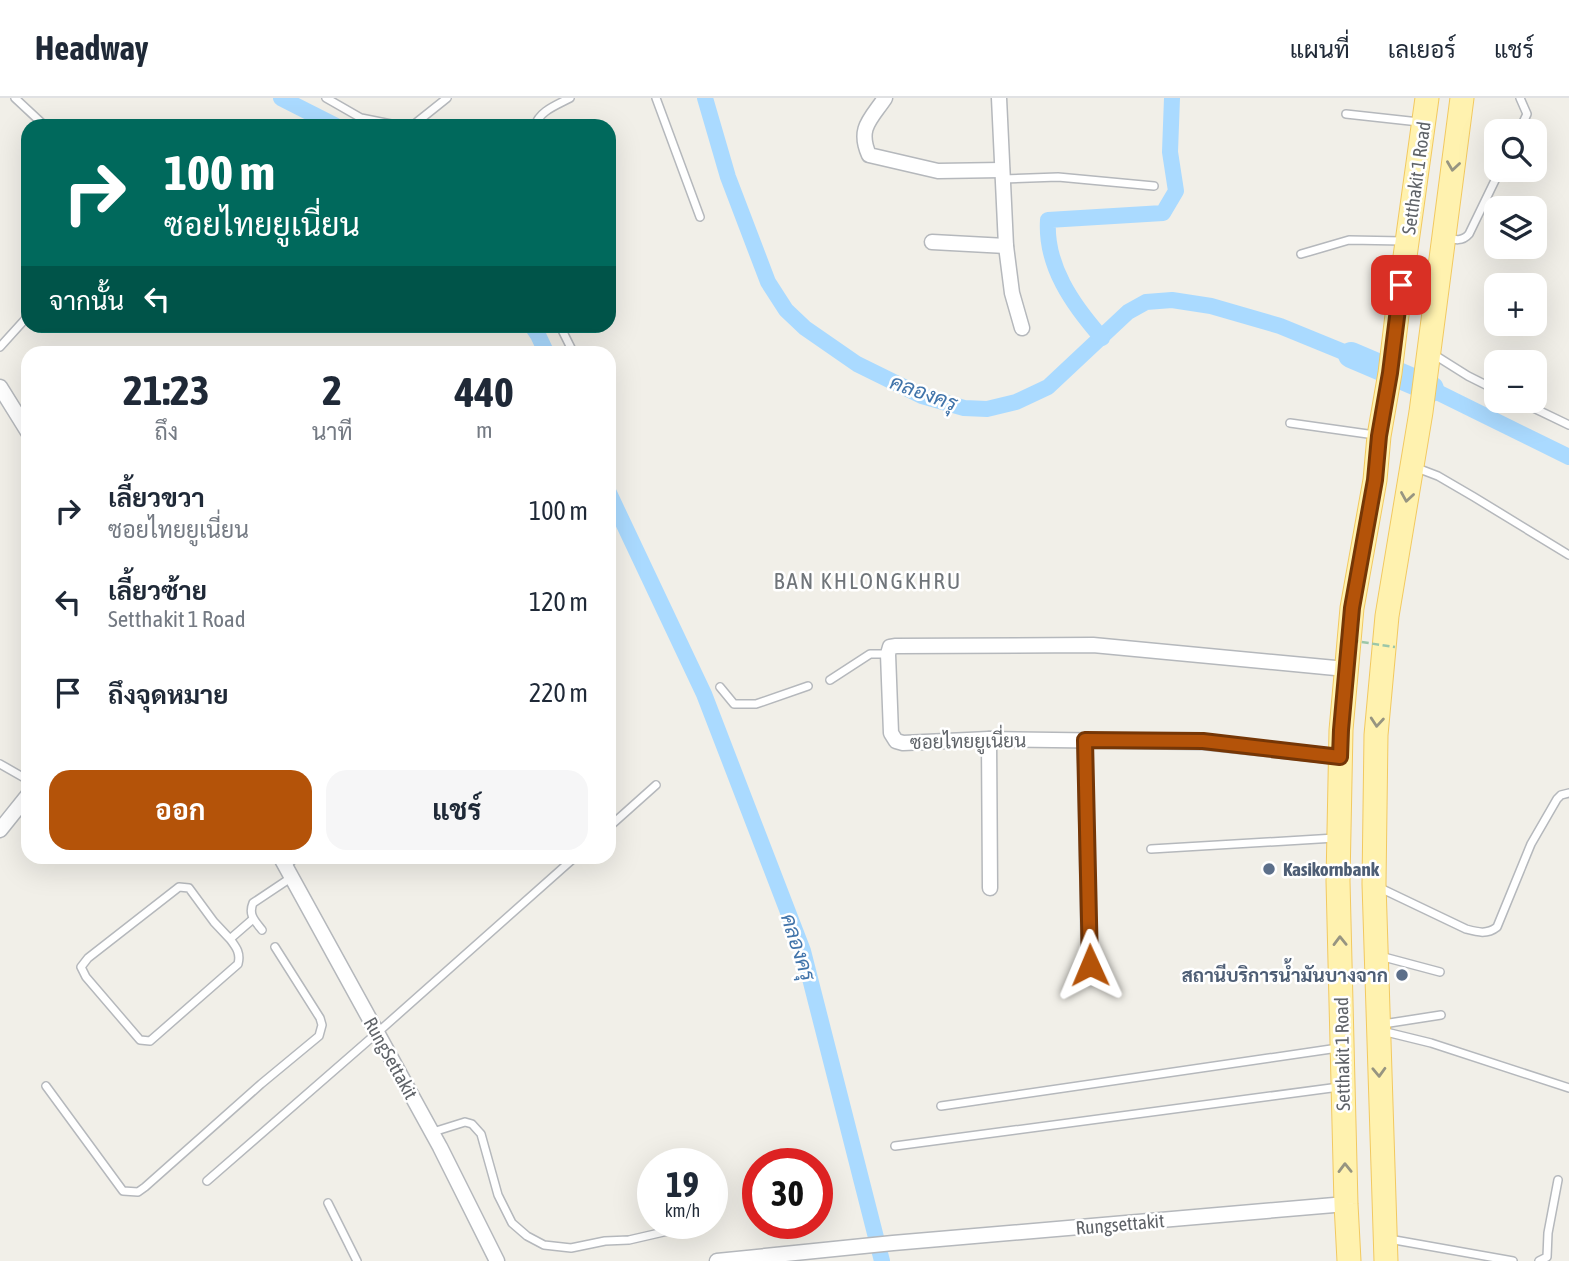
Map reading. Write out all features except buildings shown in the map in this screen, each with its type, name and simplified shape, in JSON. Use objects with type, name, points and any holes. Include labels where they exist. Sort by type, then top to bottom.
[{"type":"main road","name":"Setthakit 1 Road","points":[[1349,1261],[1338,881],[1341,730],[1352,608],[1375,480],[1427,98]]},
{"type":"main road","name":"Setthakit 1 Road","points":[[1385,1250],[1374,884],[1376,735],[1387,616],[1422,405],[1462,98]]},
{"type":"street","points":[[885,98],[864,130],[864,144],[869,155],[938,172],[1002,174]]},
{"type":"street","points":[[999,98],[1006,246],[1012,293],[1022,328]]},
{"type":"street","points":[[932,242],[1006,246]]},
{"type":"street","points":[[0,387],[21,421]]},
{"type":"street","points":[[888,654],[890,647],[896,646],[1093,645],[1346,669]]},
{"type":"street","name":"ซอยไทยยูเนี่ยน","points":[[888,654],[891,733],[896,741],[903,743],[989,739],[1203,741],[1340,757]]},
{"type":"street","points":[[989,739],[990,888]]},
{"type":"street","points":[[1085,740],[1090,965]]},
{"type":"street","points":[[0,830],[21,804]]},
{"type":"street","name":"RungSettakit","points":[[289,864],[497,1261]]},
{"type":"street","name":"Rungsettakit","points":[[717,1261],[1346,1204]]},
{"type":"lane","points":[[15,98],[38,119]]},
{"type":"lane","points":[[326,98],[366,119]]},
{"type":"lane","points":[[421,119],[447,98]]},
{"type":"lane","points":[[537,119],[544,112],[570,98]]},
{"type":"lane","points":[[656,98],[700,217]]},
{"type":"lane","points":[[1520,98],[1527,114],[1525,119]]},
{"type":"lane","points":[[1346,114],[1423,122]]},
{"type":"lane","points":[[1002,174],[1154,186]]},
{"type":"lane","points":[[1443,237],[1465,239],[1494,182]]},
{"type":"lane","points":[[1301,254],[1349,240],[1407,241]]},
{"type":"lane","points":[[0,347],[21,324]]},
{"type":"lane","points":[[1428,356],[1484,384]]},
{"type":"lane","points":[[1544,413],[1569,425]]},
{"type":"lane","points":[[1290,423],[1379,436]]},
{"type":"lane","points":[[1413,466],[1474,497],[1569,555]]},
{"type":"lane","points":[[830,680],[870,654],[888,654]]},
{"type":"lane","points":[[720,687],[734,704],[756,704],[807,686]]},
{"type":"lane","points":[[0,764],[21,775]]},
{"type":"lane","points":[[616,821],[656,785]]},
{"type":"lane","points":[[1374,884],[1466,929],[1480,933],[1492,931],[1497,927],[1531,844],[1557,799],[1569,793]]},
{"type":"lane","points":[[1151,849],[1339,838]]},
{"type":"lane","points":[[262,930],[250,910],[253,903],[289,864]]},
{"type":"lane","points":[[207,1181],[568,864]]},
{"type":"lane","points":[[179,887],[188,888],[230,939],[239,951],[238,964],[150,1041],[139,1040],[81,967],[88,958],[179,887]]},
{"type":"lane","points":[[230,939],[253,919]]},
{"type":"lane","points":[[46,1086],[123,1191],[138,1192],[319,1035],[322,1025],[320,1018],[275,947]]},
{"type":"lane","points":[[1376,955],[1440,972]]},
{"type":"lane","points":[[1378,1027],[1441,1015]]},
{"type":"lane","points":[[1378,1027],[1569,1088]]},
{"type":"lane","points":[[941,1106],[1342,1047]]},
{"type":"lane","points":[[895,1146],[1343,1086]]},
{"type":"lane","points":[[432,1133],[465,1122],[472,1124],[481,1135],[498,1195],[512,1223],[527,1236],[544,1245],[571,1248],[637,1238]]},
{"type":"lane","points":[[1539,1261],[1547,1257],[1548,1233],[1558,1180]]},
{"type":"lane","points":[[328,1203],[358,1261]]},
{"type":"lane","points":[[1385,1250],[1513,1261]]},
{"type":"path","points":[[1340,639],[1395,647]]},
{"type":"waterway","name":"คลองครุ","points":[[281,98],[322,119]]},
{"type":"waterway","name":"คลองครุ","points":[[705,98],[728,177],[768,282],[786,310],[805,328],[857,364],[922,396],[964,408],[987,409],[1016,402],[1048,387],[1128,312],[1146,302],[1172,300],[1211,306],[1280,326],[1351,355]]},
{"type":"waterway","points":[[1102,338],[1071,298],[1056,269],[1048,237],[1048,220],[1163,213],[1176,191],[1170,152],[1172,98]]},
{"type":"waterway","name":"คลองครุ","points":[[537,333],[543,346]]},
{"type":"waterway","points":[[1351,355],[1431,389]]},
{"type":"waterway","name":"คลองครุ","points":[[1431,389],[1569,457]]},
{"type":"waterway","name":"คลองครุ","points":[[616,508],[704,694],[803,951],[882,1261]]},
{"type":"place","name":"Kasikornbank","points":[[1269,869]]},
{"type":"place","name":"สถานีบริการน้ำมันบางจาก","points":[[1402,975]]},
{"type":"district","name":"BAN KHLONGKHRU","points":[[868,581]]},
{"type":"route","points":[[1090,965],[1085,740],[1203,741],[1340,757],[1352,608],[1375,480],[1401,285]]}]
